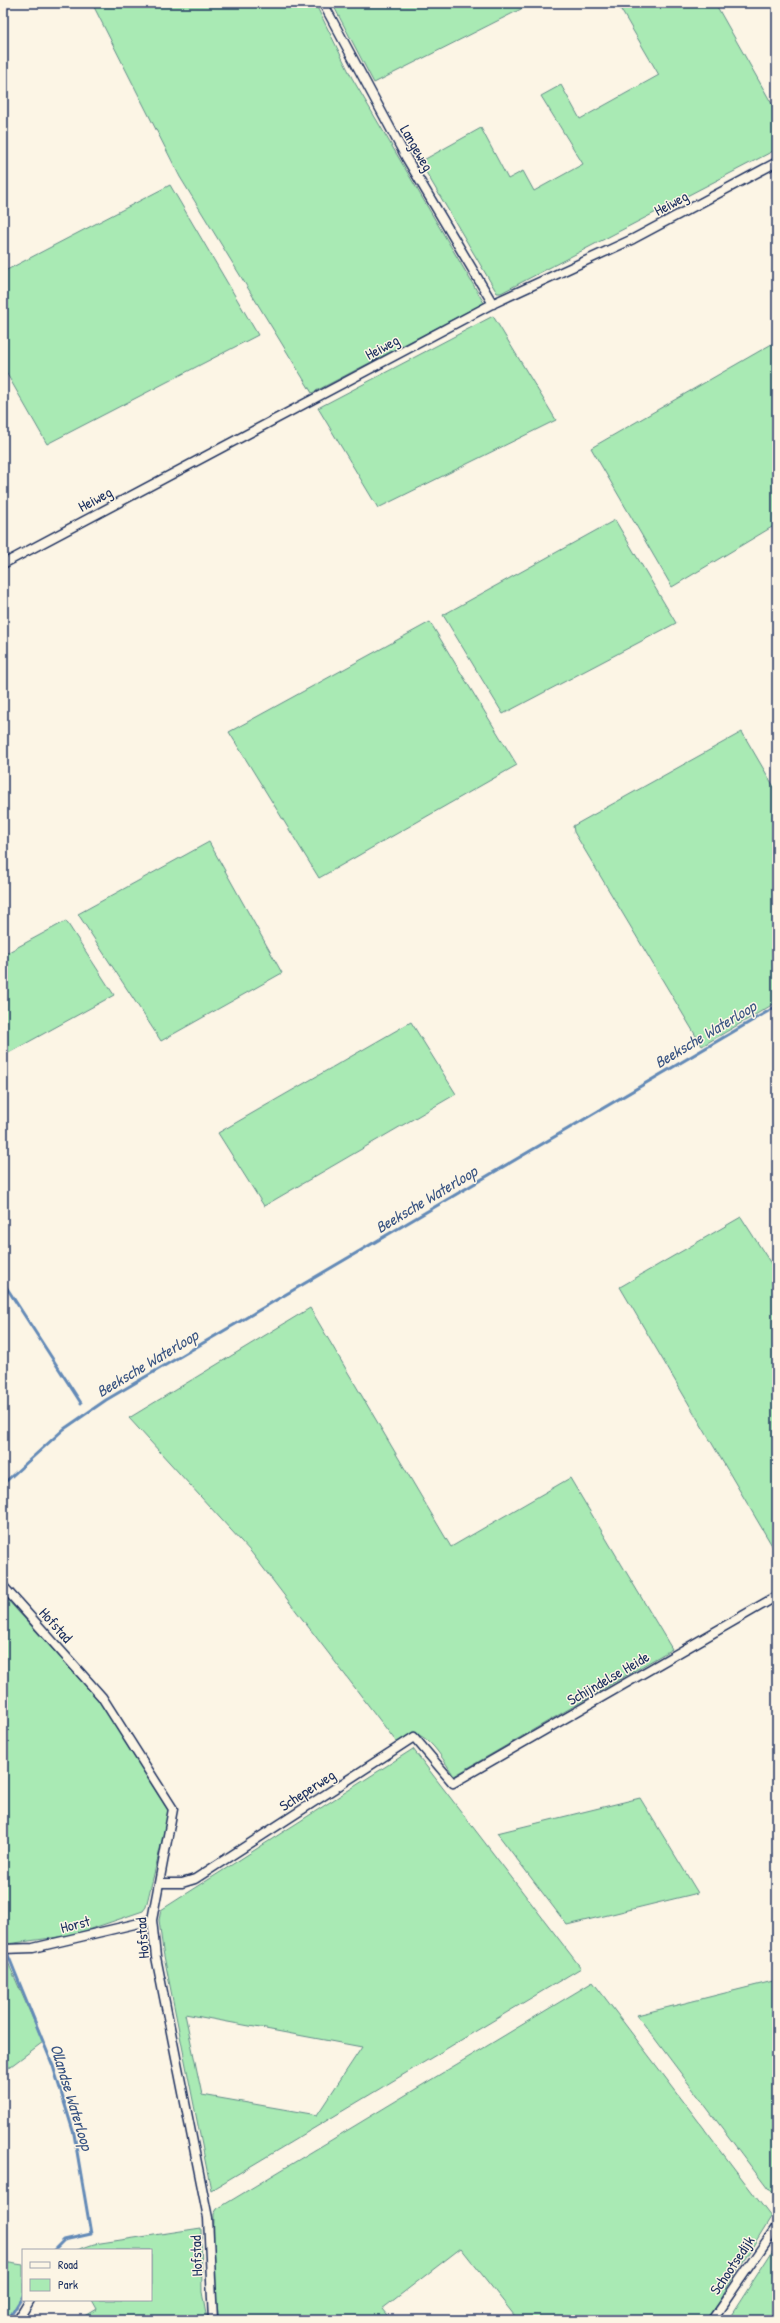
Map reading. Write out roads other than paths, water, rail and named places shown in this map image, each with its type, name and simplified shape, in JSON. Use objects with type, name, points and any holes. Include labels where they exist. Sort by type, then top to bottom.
[{"type":"street","name":"Langeweg","points":[[323,3],[407,159],[493,304]]},
{"type":"street","name":"Heiweg","points":[[3,564],[493,304],[633,239],[777,162]]},
{"type":"street","name":"Hofstad","points":[[3,1586],[102,1697],[173,1809],[152,1920],[156,1957],[208,2218],[213,2320]]},
{"type":"street","name":"Schijndelse Heide","points":[[453,1783],[777,1596]]},
{"type":"street","name":"Scheperweg","points":[[159,1882],[182,1884],[194,1879],[414,1737],[453,1783]]},
{"type":"street","name":"Horst","points":[[3,1949],[32,1948],[63,1942],[152,1920]]},
{"type":"street","name":"Schootsedijk","points":[[712,2320],[777,2226]]},
{"type":"street","points":[[18,2320],[29,2301]]},
{"type":"waterway","name":"Beeksche Waterloop","points":[[3,1484],[64,1429],[106,1400],[777,1006]]},
{"type":"waterway","name":"Beeksche Waterloop","points":[[3,1282],[81,1403]]},
{"type":"waterway","name":"Ollandse Waterloop","points":[[8,1955],[53,2066],[74,2134],[91,2234],[64,2240],[55,2249]]},
{"type":"waterway","name":"Ollandse Waterloop","points":[[8,2320],[22,2298]]}]
